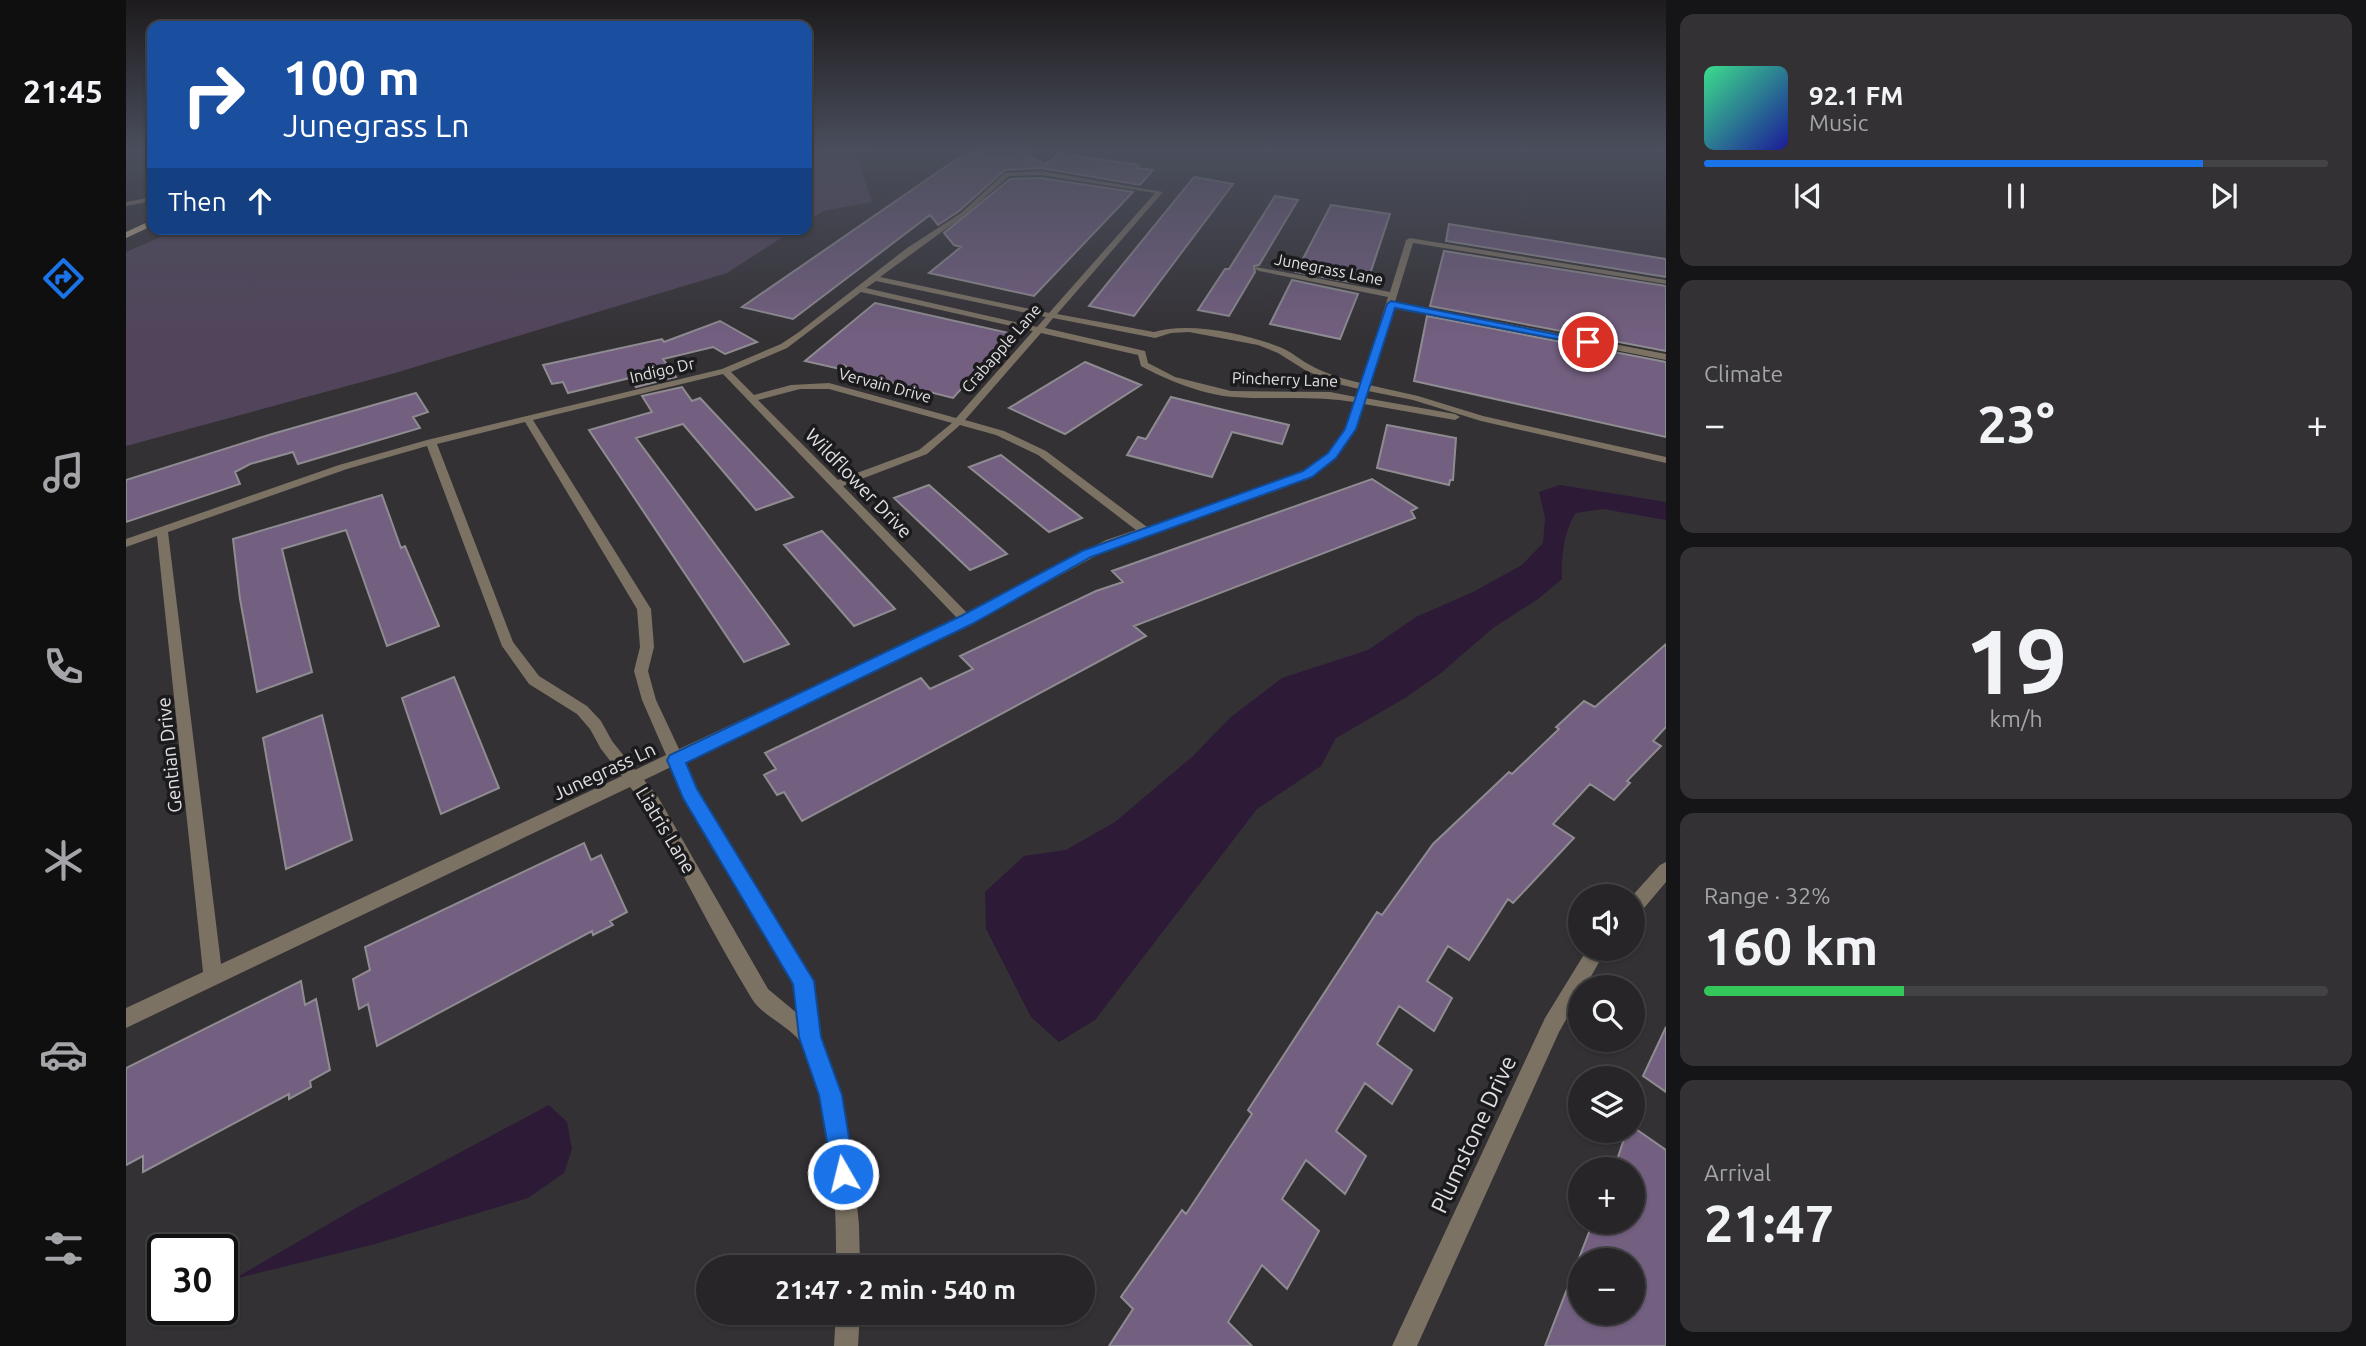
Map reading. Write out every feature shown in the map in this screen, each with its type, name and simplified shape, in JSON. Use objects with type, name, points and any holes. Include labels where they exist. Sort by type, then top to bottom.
[{"type":"main road","points":[[126,234],[147,225]]},
{"type":"street","name":"Indigo Dr","points":[[126,543],[344,467],[431,442],[725,371],[784,346],[965,212]]},
{"type":"street","name":"Crabapple Lane","points":[[836,485],[923,452],[960,421],[1142,212]]},
{"type":"street","name":"Junegrass Lane","points":[[1361,393],[1410,240],[1666,282]]},
{"type":"street","name":"Junegrass Lane","points":[[1259,270],[1392,300]]},
{"type":"street","name":"Pincherry Lane","points":[[875,278],[1050,316],[1155,335],[1170,330],[1189,329],[1259,343],[1281,351],[1308,368],[1361,393],[1413,411],[1481,418],[1666,460]]},
{"type":"street","points":[[860,289],[1142,353],[1155,335]]},
{"type":"street","points":[[1392,300],[1666,357]]},
{"type":"street","name":"Pincherry Lane","points":[[1142,353],[1144,364],[1156,373],[1231,394],[1361,393]]},
{"type":"street","name":"Wildflower Drive","points":[[725,371],[967,620]]},
{"type":"street","name":"Vervain Drive","points":[[754,398],[786,387],[811,384],[829,386],[1000,433],[1042,453],[1145,531]]},
{"type":"street","name":"Junegrass Ln","points":[[126,1018],[967,620],[1087,554],[1308,474],[1344,442],[1361,393]]},
{"type":"street","name":"Liatris Lane","points":[[527,418],[644,609],[647,647],[641,671],[649,700],[690,792],[804,981],[810,1037],[830,1095],[841,1155],[848,1255]]},
{"type":"street","name":"Liatris Lane","points":[[431,442],[507,643],[534,680],[582,710],[596,725],[606,745],[652,802],[761,996],[810,1037]]},
{"type":"street","name":"Gentian Drive","points":[[162,530],[213,975]]},
{"type":"street","points":[[1645,894],[1666,870]]},
{"type":"street","name":"Plumstone Drive","points":[[1404,1346],[1552,1025],[1590,961]]},
{"type":"street","points":[[846,1346],[847,1325]]},
{"type":"shaded area","points":[[812,212],[822,212],[812,219]]},
{"type":"shaded area","points":[[165,235],[786,235],[727,273],[395,373],[126,446],[126,252]]},
{"type":"shaded area","points":[[1560,485],[1666,502],[1666,520],[1603,509],[1576,513],[1564,544],[1562,579],[1538,599],[1493,628],[1441,673],[1405,698],[1336,738],[1321,766],[1257,809],[1095,1020],[1059,1042],[1031,1017],[986,929],[985,892],[1024,856],[1066,850],[1115,822],[1193,756],[1231,717],[1282,678],[1368,650],[1416,617],[1473,592],[1522,565],[1543,543],[1545,518],[1539,492]]},
{"type":"shaded area","points":[[549,1105],[567,1122],[572,1149],[564,1173],[528,1198],[375,1244],[238,1278],[356,1208]]},
{"type":"building","points":[[880,212],[958,212],[938,225],[930,215],[793,319],[742,307]]},
{"type":"building","points":[[970,212],[1114,212],[1034,296],[929,273],[961,247],[954,245],[944,233]]},
{"type":"building","points":[[1166,212],[1212,212],[1134,316],[1089,306]]},
{"type":"building","points":[[1265,212],[1291,212],[1259,265],[1254,266],[1255,272],[1229,316],[1198,310],[1225,269],[1229,269]]},
{"type":"building","points":[[1327,212],[1390,214],[1368,280],[1364,279],[1362,284],[1296,272]]},
{"type":"building","points":[[1449,224],[1666,259],[1666,277],[1446,241]]},
{"type":"building","points":[[1444,251],[1666,286],[1666,351],[1430,306]]},
{"type":"building","points":[[1292,280],[1358,294],[1340,339],[1270,324]]},
{"type":"building","points":[[875,303],[1010,335],[953,398],[854,373],[844,365],[840,369],[805,361]]},
{"type":"building","points":[[1427,316],[1666,362],[1666,437],[1414,381]]},
{"type":"building","points":[[720,321],[757,342],[725,354],[713,347],[663,359],[676,377],[636,387],[630,378],[568,393],[563,382],[552,384],[543,365],[662,339],[664,342]]},
{"type":"building","points":[[1085,362],[1141,385],[1065,434],[1009,408]]},
{"type":"building","points":[[682,387],[692,401],[700,398],[793,497],[756,510],[683,424],[636,438],[789,644],[744,662],[589,430],[652,412],[642,396]]},
{"type":"building","points":[[416,393],[428,412],[413,417],[420,428],[298,464],[293,452],[250,464],[235,472],[240,484],[126,522],[126,480],[272,434]]},
{"type":"building","points":[[1171,397],[1289,425],[1282,444],[1232,432],[1212,477],[1127,455],[1138,437],[1146,439]]},
{"type":"building","points":[[1387,425],[1456,438],[1453,480],[1450,480],[1449,485],[1377,468]]},
{"type":"building","points":[[1001,455],[1082,518],[1049,532],[969,467]]},
{"type":"building","points":[[1372,479],[1417,508],[1411,511],[1415,518],[1134,626],[1146,636],[802,821],[784,792],[777,795],[764,775],[776,769],[765,753],[921,678],[930,689],[973,669],[960,656],[1096,591],[1123,582],[1112,571]]},
{"type":"building","points":[[929,485],[1007,554],[970,570],[894,498]]},
{"type":"building","points":[[382,495],[401,548],[405,546],[439,626],[387,646],[346,530],[282,549],[312,672],[257,692],[240,599],[233,539]]},
{"type":"building","points":[[822,531],[895,609],[854,626],[784,545]]},
{"type":"building","points":[[1666,644],[1666,727],[1653,741],[1661,746],[1627,781],[1630,783],[1614,800],[1590,784],[1553,824],[1574,838],[1513,903],[1508,899],[1469,960],[1448,946],[1427,981],[1452,998],[1434,1031],[1399,1006],[1377,1044],[1412,1070],[1392,1104],[1365,1083],[1336,1131],[1366,1156],[1345,1194],[1306,1160],[1282,1199],[1319,1231],[1287,1289],[1262,1265],[1228,1322],[1252,1346],[1109,1346],[1133,1309],[1121,1297],[1182,1210],[1186,1214],[1252,1114],[1248,1110],[1377,912],[1382,915],[1433,844],[1509,772],[1512,774],[1584,701],[1595,707]]},
{"type":"building","points":[[454,677],[499,788],[441,814],[402,698]]},
{"type":"building","points":[[322,715],[352,840],[286,869],[263,738]]},
{"type":"building","points":[[584,843],[591,860],[601,855],[627,912],[610,921],[613,925],[593,935],[592,931],[377,1046],[368,1004],[359,1009],[353,979],[370,970],[365,947]]},
{"type":"building","points":[[301,981],[305,1005],[316,999],[330,1070],[310,1081],[311,1087],[289,1099],[289,1094],[143,1172],[143,1156],[126,1165],[126,1068]]},
{"type":"building","points":[[1666,1027],[1666,1092],[1645,1077],[1645,1072]]},
{"type":"building","points":[[1645,1135],[1666,1150],[1666,1346],[1545,1346],[1568,1287],[1568,1325],[1645,1325],[1645,1248],[1583,1248],[1588,1234],[1645,1234],[1645,1157],[1618,1157],[1623,1143],[1645,1143]]},
{"type":"route","points":[[843,1174],[830,1095],[810,1037],[804,981],[690,792],[676,760],[967,620],[1110,543],[1275,488],[1308,474],[1332,456],[1351,429],[1391,304],[1588,342]]}]
